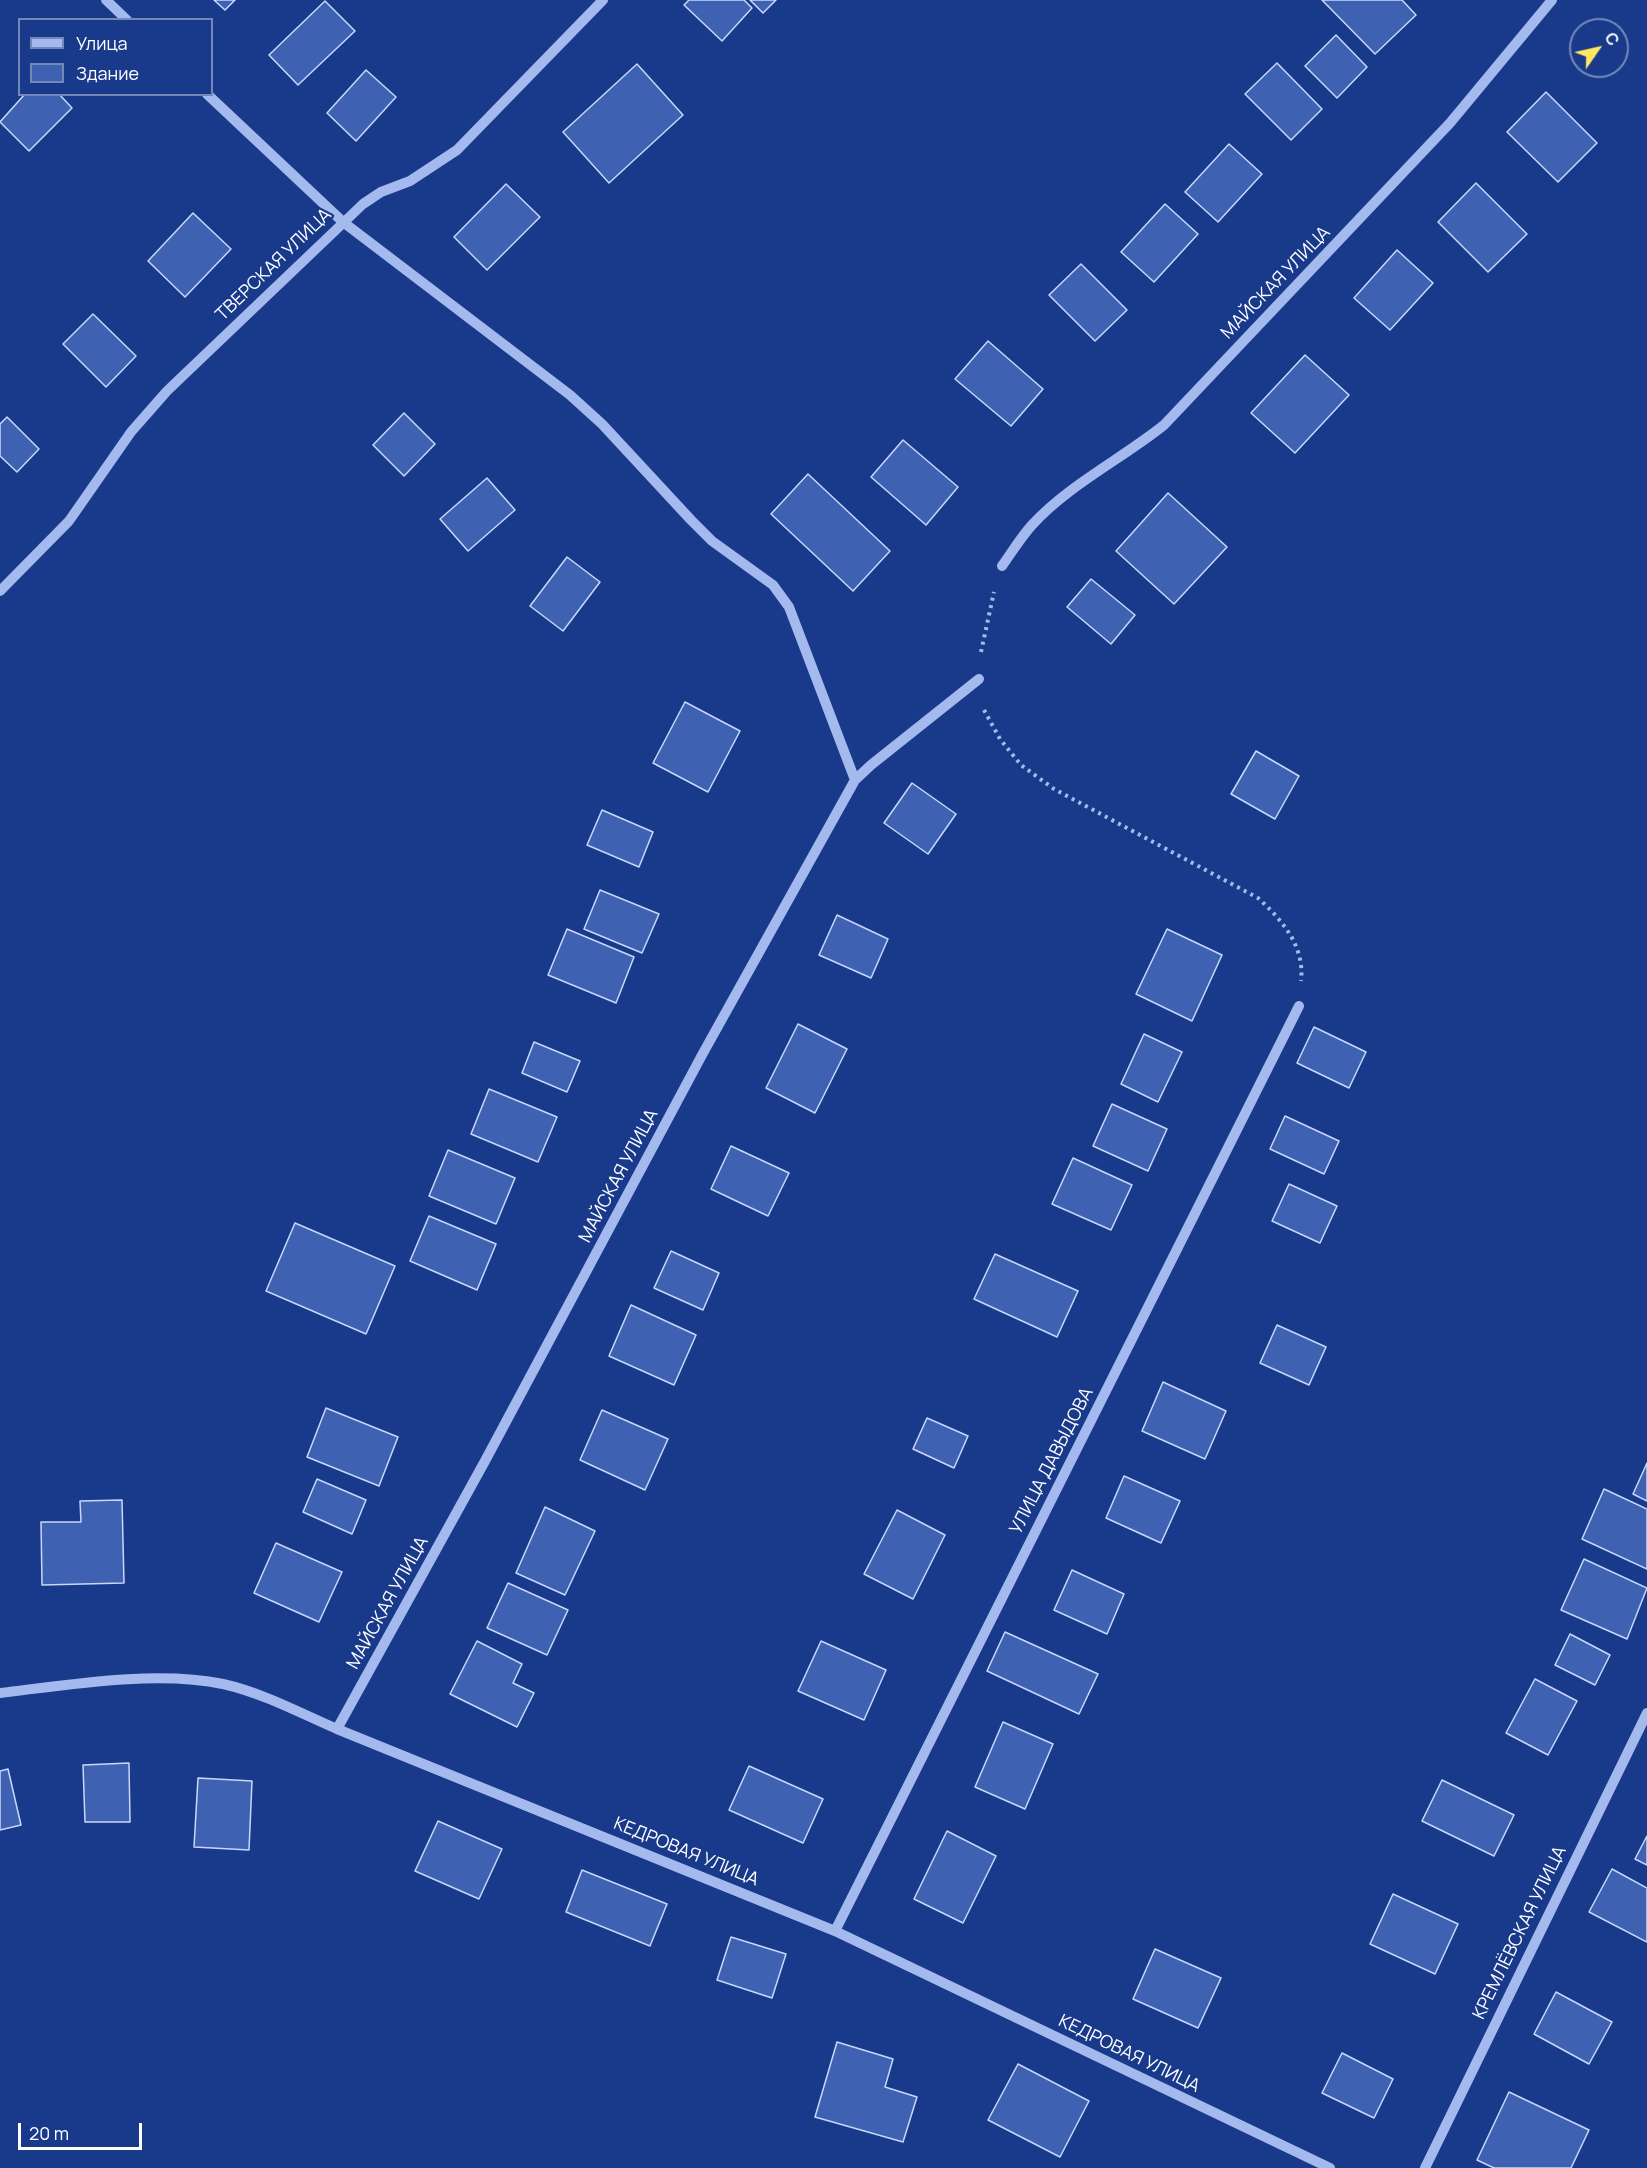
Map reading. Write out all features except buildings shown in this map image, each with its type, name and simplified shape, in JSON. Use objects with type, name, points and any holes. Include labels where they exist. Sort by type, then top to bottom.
[{"type":"street","points":[[106,0],[125,18]]},
{"type":"street","name":"ТВЕРСКАЯ УЛИЦА","points":[[0,591],[69,521],[131,432],[167,391],[343,222],[381,192],[410,181],[457,150],[603,0]]},
{"type":"street","name":"МАЙСКАЯ УЛИЦА","points":[[1002,566],[1033,524],[1070,492],[1132,450],[1164,424],[1450,123],[1552,0]]},
{"type":"street","points":[[209,96],[343,222],[570,395],[602,424],[712,541],[773,585],[789,607],[855,780]]},
{"type":"street","name":"МАЙСКАЯ УЛИЦА","points":[[337,1729],[485,1461],[702,1055],[855,780],[979,678]]},
{"type":"street","name":"УЛИЦА ДАВЫДОВА","points":[[835,1931],[1299,1006]]},
{"type":"street","name":"КЕДРОВАЯ УЛИЦА","points":[[0,1693],[104,1680],[177,1680],[221,1684],[258,1694],[337,1729],[835,1931],[1330,2168]]},
{"type":"street","name":"КРЕМЛЁВСКАЯ УЛИЦА","points":[[1425,2168],[1647,1713]]},
{"type":"path","points":[[1002,566],[981,646],[979,678],[983,709],[1000,739],[1021,765],[1054,789],[1257,898],[1279,918],[1295,942],[1302,971],[1299,1006]]}]
